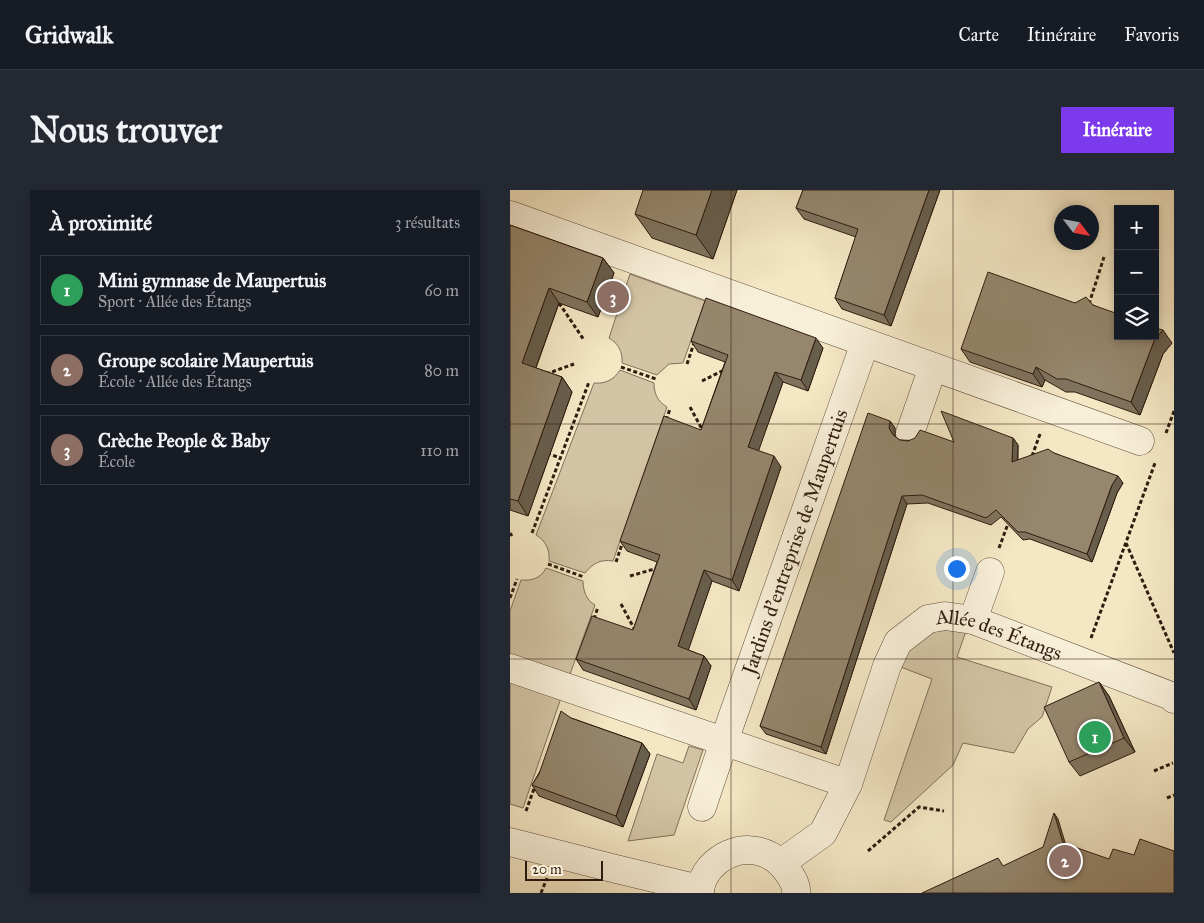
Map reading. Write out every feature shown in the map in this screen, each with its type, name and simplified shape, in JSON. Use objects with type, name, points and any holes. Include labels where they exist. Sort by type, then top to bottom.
[{"type":"street","points":[[510,215],[865,343],[1154,444]]},
{"type":"street","name":"Jardins d'entreprise de Maupertuis","points":[[702,807],[865,343]]},
{"type":"street","points":[[910,433],[933,367]]},
{"type":"street","points":[[973,620],[990,572]]},
{"type":"street","name":"Allée des Étangs","points":[[781,863],[824,833],[848,784],[887,666],[898,642],[928,619],[945,616],[973,620],[1171,696],[1174,699]]},
{"type":"street","points":[[510,668],[848,784]]},
{"type":"street","points":[[510,842],[700,891],[706,873],[718,860],[733,852],[750,850],[767,854],[781,863],[792,878],[797,889],[796,893]]},
{"type":"path","points":[[1088,306],[1104,257]]},
{"type":"path","points":[[559,303],[584,340]]},
{"type":"path","points":[[687,364],[697,335]]},
{"type":"path","points":[[541,375],[574,364]]},
{"type":"path","points":[[621,367],[656,379]]},
{"type":"path","points":[[702,380],[727,369]]},
{"type":"path","points":[[532,533],[589,382]]},
{"type":"path","points":[[690,407],[704,433]]},
{"type":"path","points":[[1030,463],[1049,408]]},
{"type":"path","points":[[663,427],[670,409]]},
{"type":"path","points":[[1082,662],[1126,543],[1154,444],[1174,411]]},
{"type":"path","points":[[546,453],[560,458]]},
{"type":"path","points":[[990,572],[1010,517]]},
{"type":"path","points":[[616,562],[626,535]]},
{"type":"path","points":[[1126,543],[1174,652]]},
{"type":"path","points":[[548,564],[584,577]]},
{"type":"path","points":[[630,576],[668,566]]},
{"type":"path","points":[[510,598],[517,579]]},
{"type":"path","points":[[621,604],[637,634]]},
{"type":"path","points":[[592,624],[598,607]]},
{"type":"path","points":[[1154,771],[1173,763]]},
{"type":"path","points":[[526,811],[536,784]]},
{"type":"path","points":[[1167,798],[1174,795]]},
{"type":"path","points":[[868,851],[919,807],[944,812]]},
{"type":"shaded area","points":[[630,274],[705,301],[683,363],[669,364],[657,375],[622,363],[622,355],[619,348],[609,338]]},
{"type":"shaded area","points":[[620,370],[654,383],[657,396],[667,407],[613,561],[598,562],[585,573],[549,561],[547,546],[536,535],[594,383],[609,381]]},
{"type":"shaded area","points":[[546,568],[583,581],[589,600],[595,605],[569,677],[510,656],[510,611],[521,580],[536,578]]},
{"type":"shaded area","points":[[934,631],[966,631],[957,657],[1052,687],[1042,717],[1028,729],[1014,753],[963,743],[953,765],[891,822],[884,820],[932,679],[898,666],[906,650]]},
{"type":"shaded area","points":[[510,680],[561,698],[523,808],[510,804]]},
{"type":"shaded area","points":[[689,746],[703,750],[674,835],[628,841],[657,754],[683,763]]},
{"type":"building","points":[[643,190],[712,190],[696,235],[635,214]]},
{"type":"building","points":[[803,190],[929,190],[884,315],[835,298],[858,229],[796,208]]},
{"type":"building","points":[[510,225],[603,258],[587,302],[549,288],[522,363],[562,377],[518,501],[510,499]]},
{"type":"building","points":[[988,272],[1075,303],[1086,297],[1093,305],[1114,313],[1114,340],[1155,340],[1131,402],[1066,379],[1057,379],[1036,367],[1033,374],[961,349]]},
{"type":"building","points":[[706,298],[816,338],[801,380],[775,372],[748,447],[774,456],[732,580],[704,570],[678,646],[704,656],[689,699],[576,659],[592,616],[633,630],[660,555],[620,541],[664,416],[701,430],[728,355],[691,341]]},
{"type":"building","points":[[941,411],[1013,438],[1012,462],[1048,449],[1054,453],[1118,476],[1112,485],[1087,554],[1025,532],[1018,532],[996,510],[986,518],[922,495],[902,496],[821,747],[760,726],[868,413],[890,421],[889,428],[893,435],[900,440],[908,441],[915,438],[920,430],[954,442]]},
{"type":"building","points":[[1099,682],[1124,738],[1069,762],[1044,707]]},
{"type":"building","points":[[561,711],[571,718],[642,743],[616,816],[532,785],[539,774]]},
{"type":"building","points":[[1054,813],[1063,843],[1109,859],[1113,849],[1134,855],[1140,839],[1174,851],[1174,893],[922,893],[998,858],[1003,866],[1043,847]]},
{"type":"place","name":"Crèche People & Baby","points":[[613,297]]},
{"type":"place","name":"Mini gymnase de Maupertuis","points":[[1095,737]]},
{"type":"place","name":"Groupe scolaire Maupertuis","points":[[1065,861]]}]
